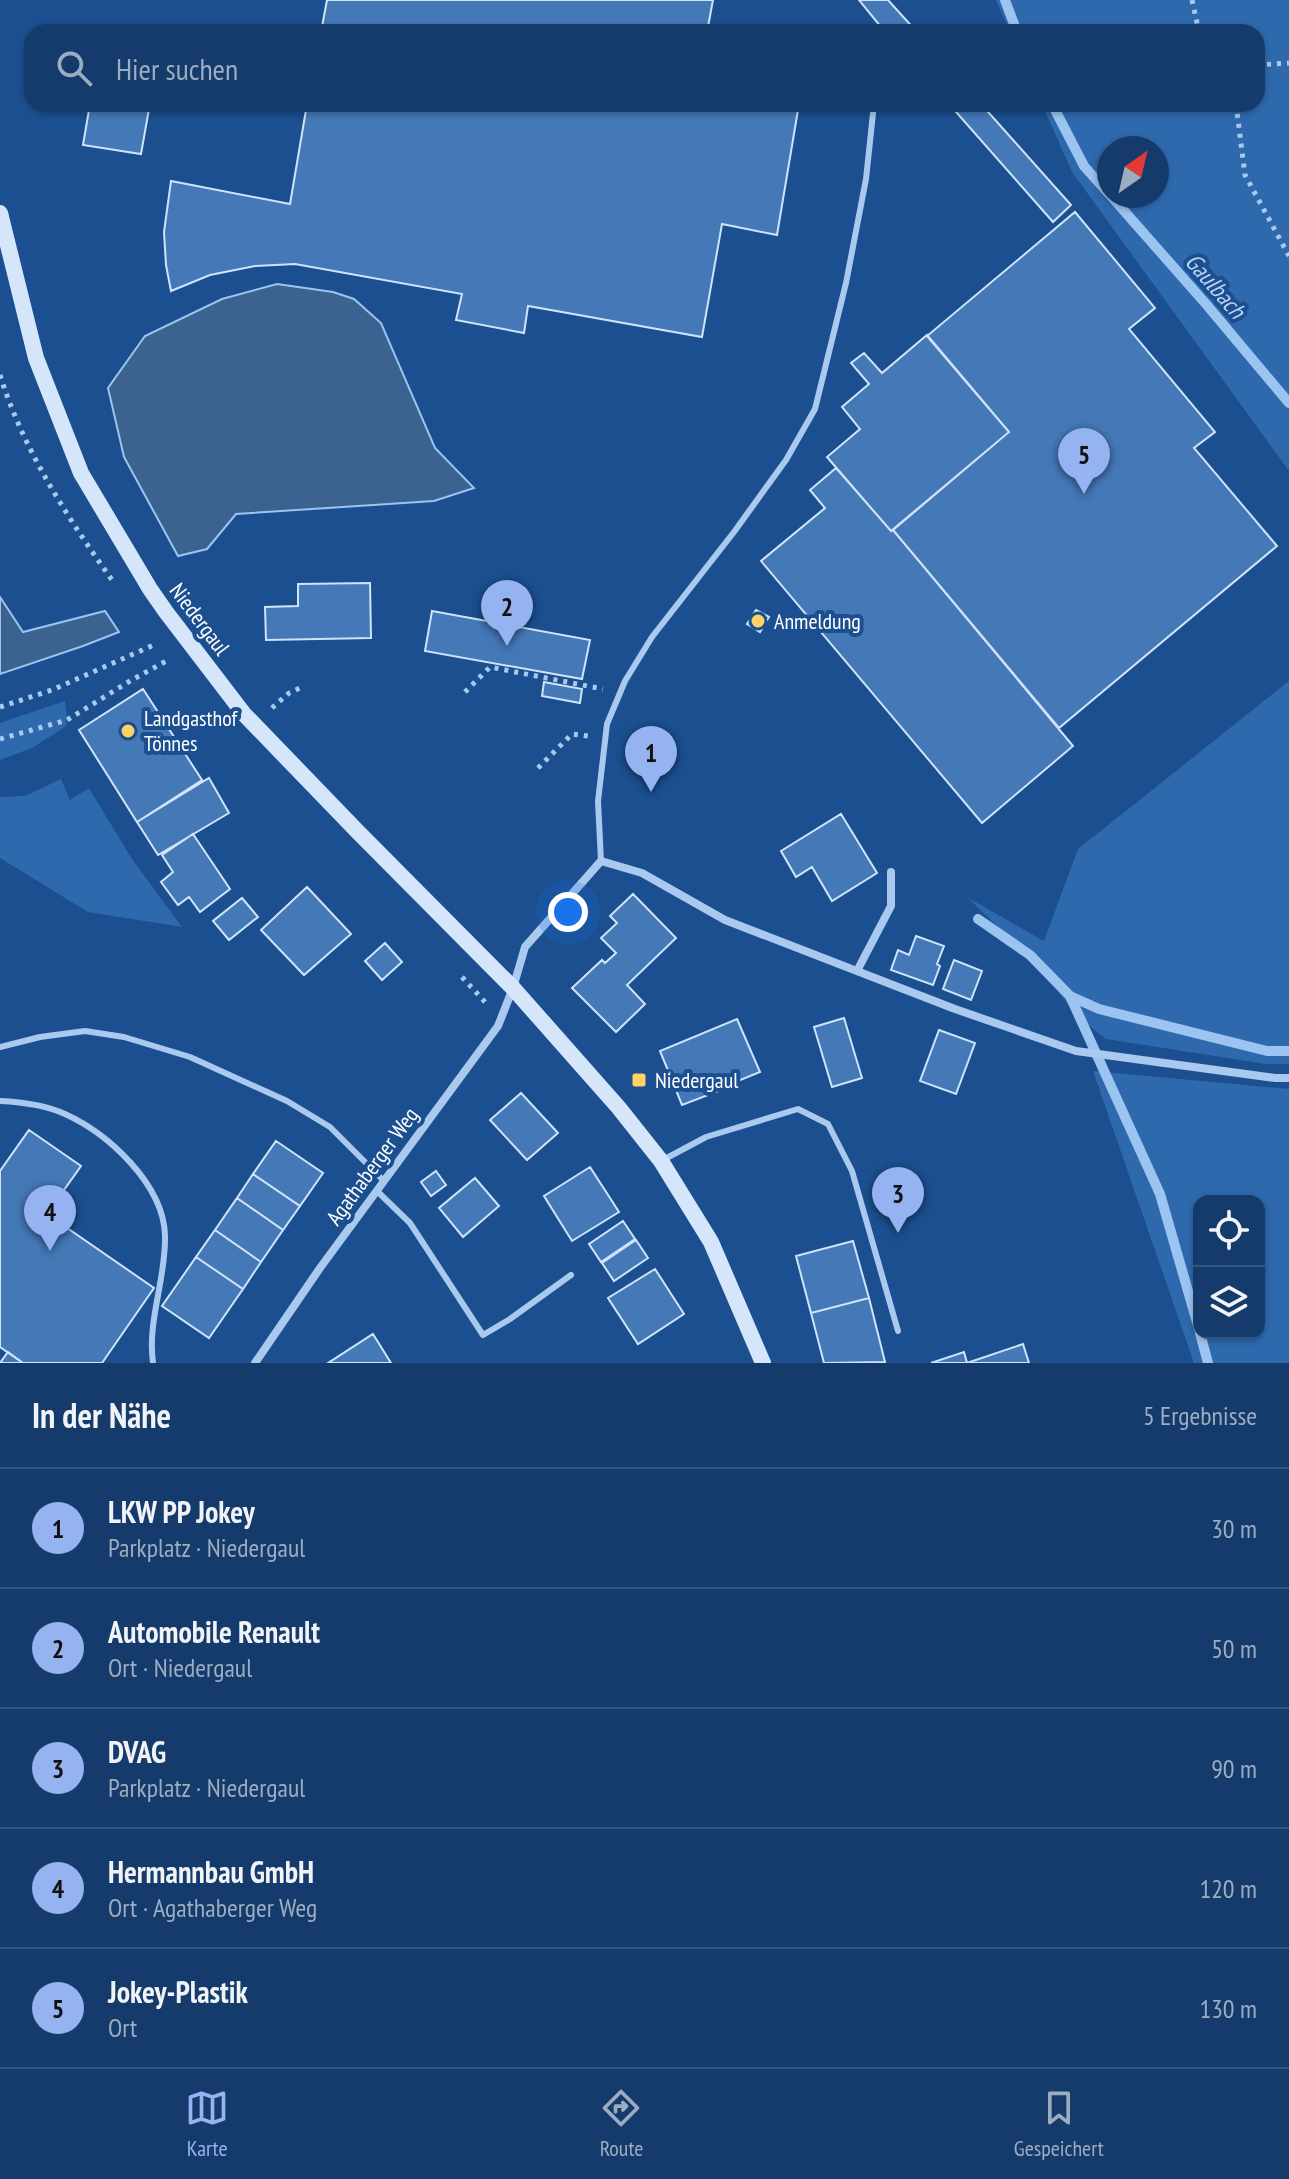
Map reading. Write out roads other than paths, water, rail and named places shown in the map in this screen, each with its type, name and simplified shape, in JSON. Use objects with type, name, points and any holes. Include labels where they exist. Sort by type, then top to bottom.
[{"type":"main road","name":"Niedergaul","points":[[0,213],[41,373],[81,473],[150,589],[254,725],[513,988],[619,1108],[661,1161],[711,1242],[763,1363]]},
{"type":"street","name":"Agathaberger Weg","points":[[255,1363],[320,1268],[498,1026],[525,947],[601,861]]},
{"type":"street","points":[[601,861],[642,873],[725,920],[955,1009],[1076,1051],[1289,1078]]},
{"type":"street","points":[[857,971],[891,906],[891,872]]},
{"type":"lane","points":[[601,861],[598,801],[605,738],[607,724],[625,681],[652,637],[786,460],[815,409],[846,283],[866,179],[873,112]]},
{"type":"lane","points":[[0,1047],[40,1037],[85,1031],[124,1037],[190,1057],[287,1101],[330,1127],[384,1181]]},
{"type":"lane","points":[[0,1101],[43,1106],[83,1123],[125,1158],[155,1196],[163,1217],[165,1236],[161,1287],[151,1330],[153,1363]]},
{"type":"lane","points":[[661,1161],[706,1137],[798,1109],[828,1124],[852,1171],[898,1331]]},
{"type":"lane","points":[[377,1191],[410,1223],[483,1335],[571,1275]]},
{"type":"waterway","name":"Gaulbach","points":[[1005,0],[1014,24]]},
{"type":"waterway","name":"Gaulbach","points":[[1056,112],[1084,166],[1097,181]]},
{"type":"waterway","name":"Gaulbach","points":[[1122,208],[1289,403]]},
{"type":"waterway","points":[[978,919],[1030,955],[1070,996],[1099,1009],[1267,1051],[1289,1051]]},
{"type":"waterway","points":[[1070,996],[1160,1194],[1193,1308]]},
{"type":"waterway","points":[[1202,1339],[1208,1363]]},
{"type":"place","name":"Jokey-Plastik","points":[[1084,494]]},
{"type":"place","name":"Anmeldung","points":[[758,621]]},
{"type":"place","name":"Automobile Renault","points":[[507,646]]},
{"type":"place","name":"Landgasthof Tönnes","points":[[128,731]]},
{"type":"place","name":"LKW PP Jokey","points":[[651,792]]},
{"type":"place","name":"Niedergaul","points":[[639,1080]]},
{"type":"place","name":"DVAG","points":[[898,1233]]},
{"type":"place","name":"Hermannbau GmbH","points":[[50,1251]]}]
